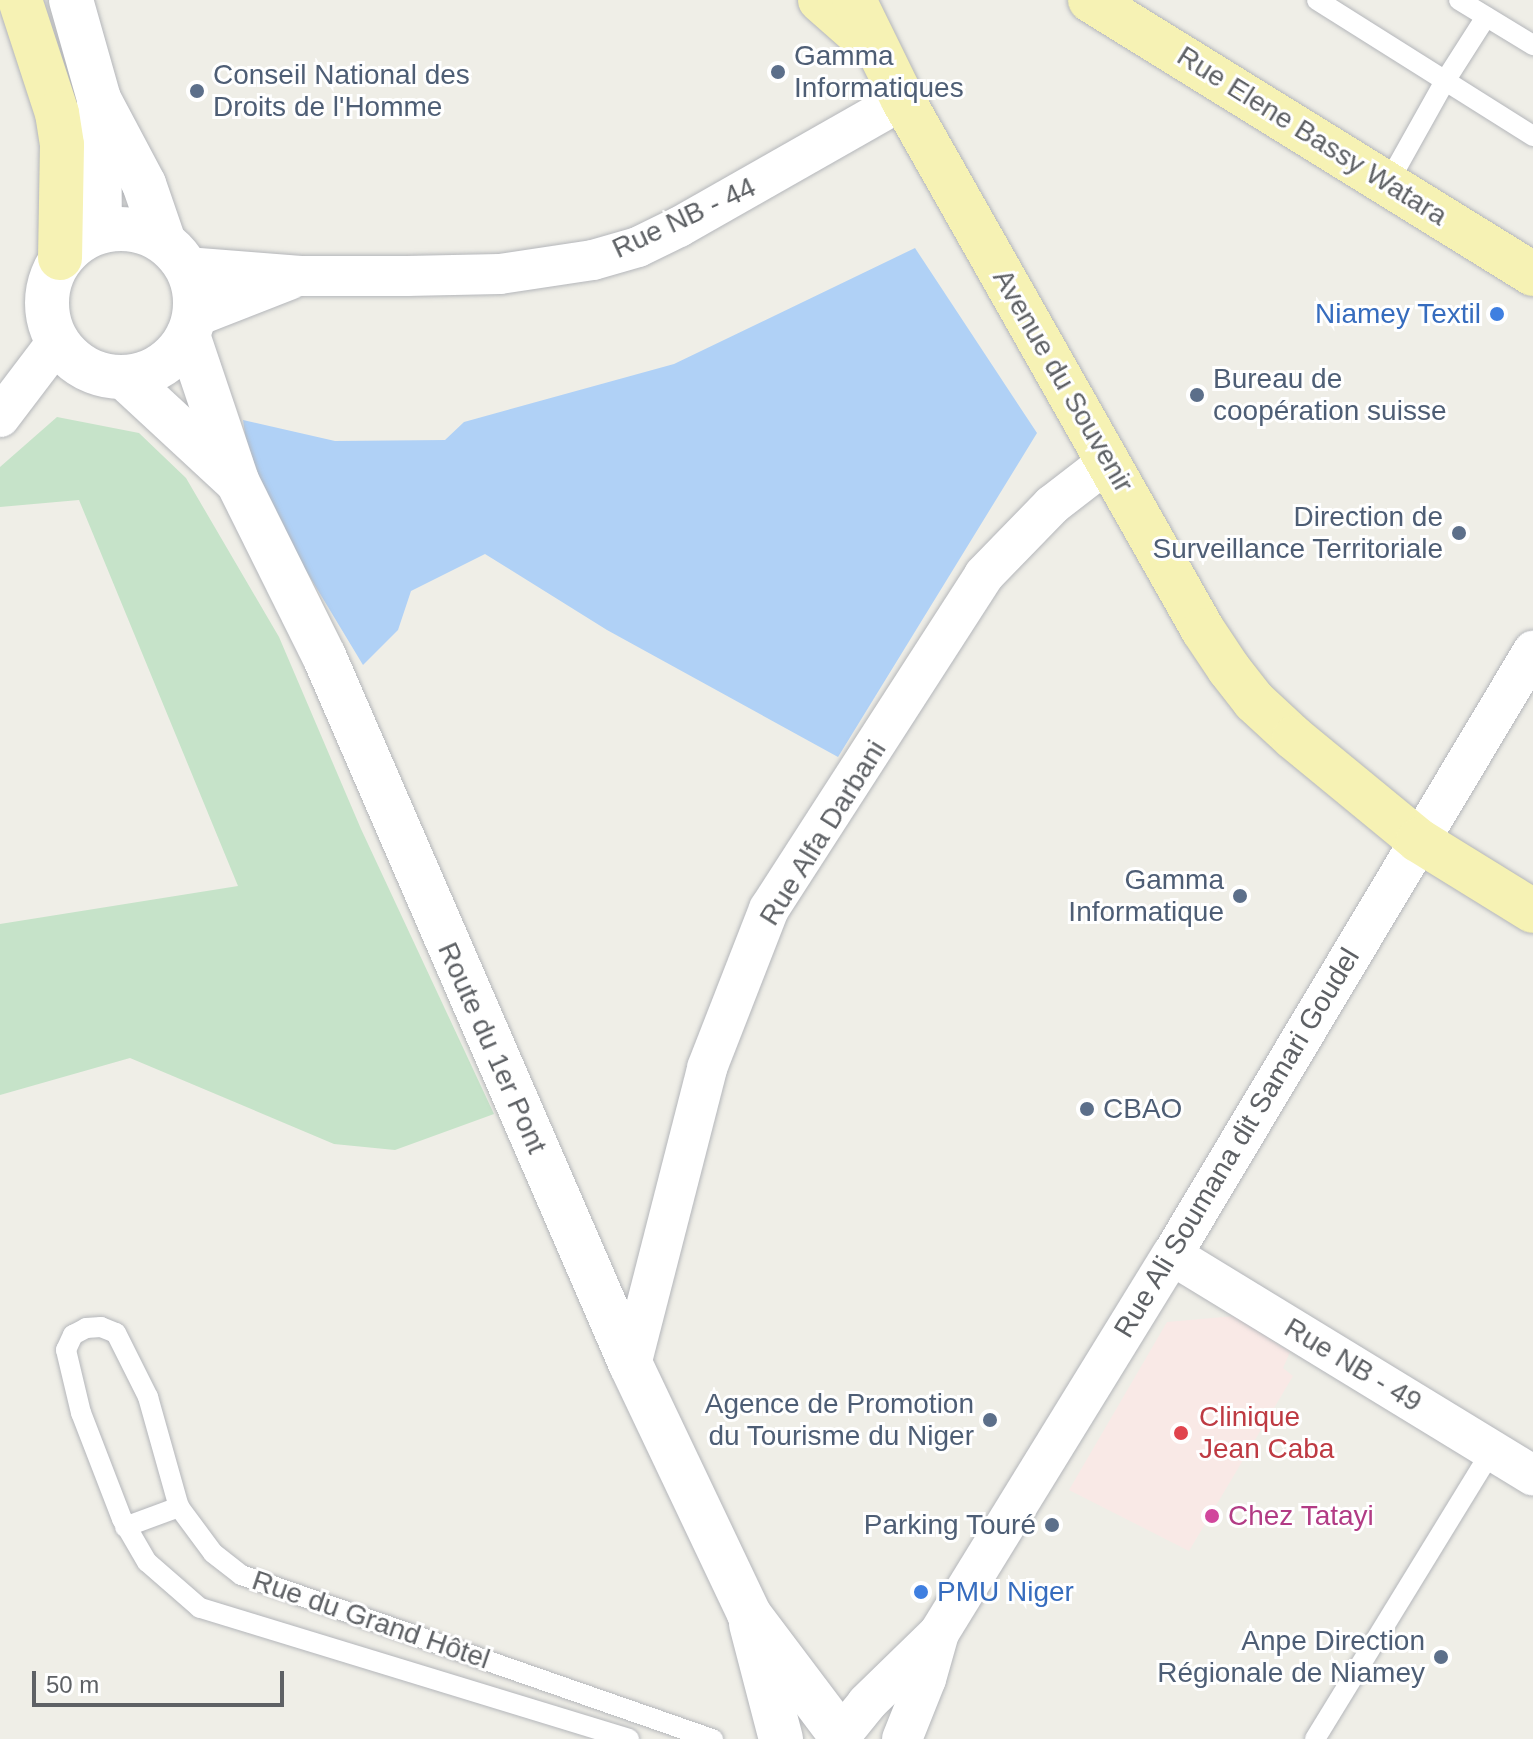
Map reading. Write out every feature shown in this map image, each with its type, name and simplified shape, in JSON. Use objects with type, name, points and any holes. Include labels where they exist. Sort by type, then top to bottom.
[{"type":"main road","points":[[20,0],[57,113],[62,145],[60,258]]},
{"type":"main road","points":[[820,0],[877,50]]},
{"type":"main road","name":"Avenue du Souvenir","points":[[854,0],[903,100],[1203,630],[1254,701],[1418,840],[1533,911]]},
{"type":"main road","name":"Rue Elene Bassy Watara","points":[[1090,0],[1533,274]]},
{"type":"street","points":[[71,0],[99,99],[144,184],[195,297],[191,326],[163,365],[125,378],[86,369],[57,342],[48,322],[46,299],[50,277],[60,258],[78,241],[100,231],[122,228],[144,232],[175,254]]},
{"type":"street","points":[[99,99],[100,231]]},
{"type":"street","name":"Rue NB - 44","points":[[175,254],[301,276],[500,274],[593,260],[638,247],[679,227],[903,100]]},
{"type":"street","name":"Rue NB - 44","points":[[191,326],[301,276]]},
{"type":"street","name":"Route du 1er Pont","points":[[191,326],[237,481],[324,656],[631,1365],[749,1614],[781,1739]]},
{"type":"street","points":[[0,417],[57,342]]},
{"type":"street","name":"Route du 1er Pont","points":[[125,378],[237,481]]},
{"type":"street","name":"Rue Alfa Darbani","points":[[631,1365],[707,1068],[769,909],[984,575],[1052,505],[1109,461]]},
{"type":"street","name":"Rue Ali Soumana dit Samari Goudel","points":[[839,1736],[867,1703],[939,1633],[1172,1255],[1533,651]]},
{"type":"street","name":"Rue NB - 49","points":[[1172,1255],[1533,1475]]},
{"type":"street","name":"Route du 1er Pont","points":[[749,1614],[839,1736]]},
{"type":"street","name":"Rue Ali Soumana dit Samari Goudel","points":[[902,1739],[926,1679],[939,1633]]},
{"type":"lane","points":[[1317,0],[1533,136]]},
{"type":"lane","points":[[1459,0],[1533,45]]},
{"type":"lane","points":[[1388,183],[1445,81],[1486,17]]},
{"type":"lane","name":"Rue du Grand Hôtel","points":[[629,1739],[200,1608],[147,1562],[125,1527],[81,1413],[66,1350],[73,1335],[86,1328],[101,1327],[116,1333],[148,1397],[179,1507],[213,1553],[241,1575],[713,1739]]},
{"type":"lane","points":[[1315,1739],[1492,1450]]},
{"type":"lane","points":[[125,1527],[179,1507]]},
{"type":"shaded area","name":"Clinique Jean Caba","points":[[1235,1316],[1290,1352],[1283,1368],[1293,1376],[1189,1551],[1069,1490],[1167,1322]]},
{"type":"green space","points":[[57,417],[139,433],[186,478],[279,637],[361,829],[494,1114],[395,1150],[334,1144],[130,1058],[0,1095],[0,924],[238,886],[79,500],[0,507],[0,467]]},
{"type":"water","points":[[915,248],[1037,433],[838,757],[607,630],[485,554],[411,591],[398,630],[363,665],[252,481],[243,420],[335,441],[445,440],[464,422],[674,364]]},
{"type":"place","name":"Gamma Informatiques","points":[[778,72]]},
{"type":"place","name":"Conseil National des Droits de l'Homme","points":[[197,91]]},
{"type":"place","name":"Niamey Textil","points":[[1497,314]]},
{"type":"place","name":"Bureau de coopération suisse","points":[[1197,395]]},
{"type":"place","name":"Direction de Surveillance Territoriale","points":[[1459,533]]},
{"type":"place","name":"Gamma Informatique","points":[[1240,896]]},
{"type":"place","name":"CBAO","points":[[1087,1109]]},
{"type":"place","name":"Agence de Promotion du Tourisme du Niger","points":[[990,1420]]},
{"type":"place","name":"Clinique Jean Caba","points":[[1181,1433]]},
{"type":"place","name":"Chez Tatayi","points":[[1212,1516]]},
{"type":"place","name":"Parking Touré","points":[[1052,1525]]},
{"type":"place","name":"PMU Niger","points":[[921,1592]]},
{"type":"place","name":"Anpe Direction Régionale de Niamey","points":[[1441,1657]]}]
